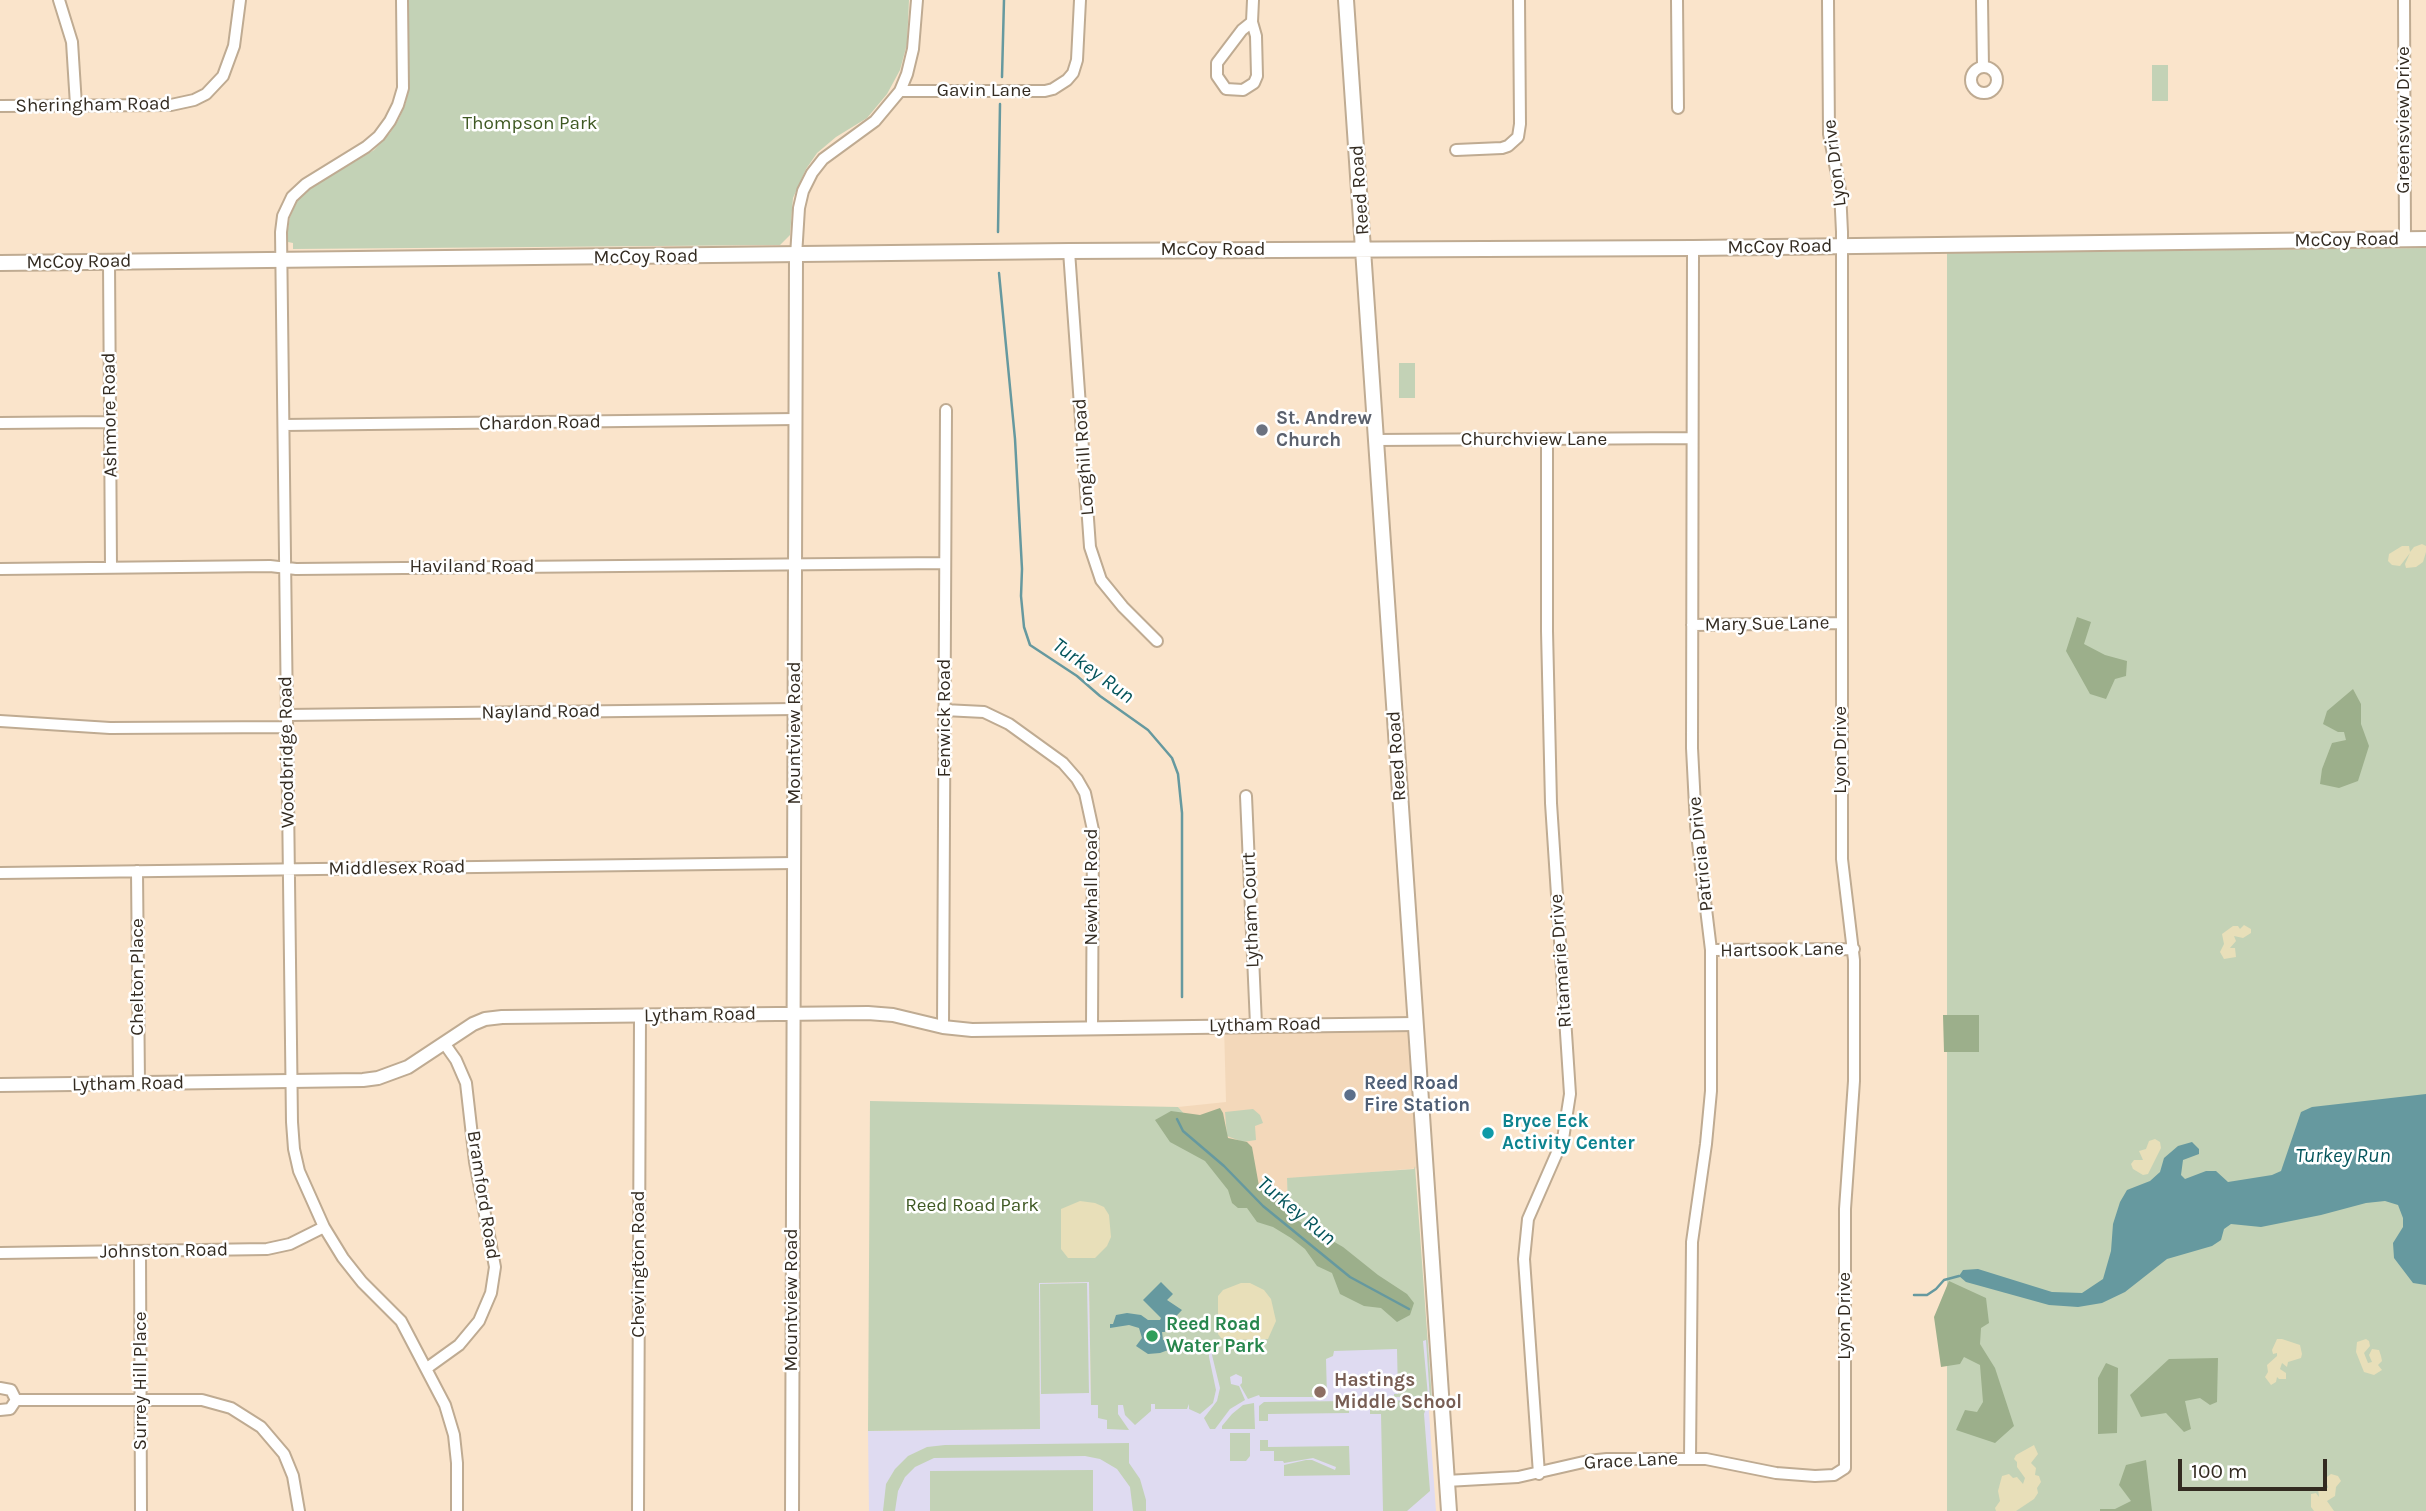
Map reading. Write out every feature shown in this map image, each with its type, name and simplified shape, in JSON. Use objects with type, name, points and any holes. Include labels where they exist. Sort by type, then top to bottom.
[{"type":"main road","name":"Reed Road","points":[[1346,0],[1449,1511]]},
{"type":"main road","name":"McCoy Road","points":[[0,263],[1069,251],[1842,247],[2426,239]]},
{"type":"street","points":[[59,0],[72,42],[76,105]]},
{"type":"street","name":"Sheringham Road","points":[[0,106],[171,105],[194,100],[206,94],[223,76],[230,62],[240,0]]},
{"type":"street","name":"Woodbridge Road","points":[[402,0],[404,67],[398,105],[379,136],[306,184],[292,197],[283,216],[285,567],[294,1149],[299,1171],[324,1227],[362,1282],[401,1321],[445,1405],[454,1435],[457,1511]]},
{"type":"street","name":"Mountview Road","points":[[792,1511],[796,256],[799,208],[803,191],[823,159],[875,121],[900,91],[913,49],[917,0]]},
{"type":"street","name":"Gavin Lane","points":[[900,91],[1053,89],[1073,73],[1077,60],[1080,0]]},
{"type":"street","points":[[1252,22],[1242,30],[1217,63],[1217,76],[1226,89],[1243,90],[1254,83],[1257,76],[1256,36],[1252,22],[1253,0]]},
{"type":"street","points":[[1456,150],[1502,148],[1518,137],[1519,0]]},
{"type":"street","points":[[1677,0],[1678,108]]},
{"type":"street","name":"Lyon Drive","points":[[1815,1476],[1834,1475],[1841,1472],[1846,1464],[1845,1209],[1854,1082],[1854,949],[1842,859],[1842,247],[1840,190],[1829,134],[1828,0]]},
{"type":"street","points":[[1982,0],[1983,67]]},
{"type":"street","name":"Greensview Drive","points":[[2404,0],[2405,240]]},
{"type":"street","name":"Patricia Drive","points":[[1690,1458],[1692,1242],[1710,1117],[1711,950],[1694,794],[1692,748],[1693,248]]},
{"type":"street","name":"Longhill Road","points":[[1069,251],[1090,547],[1101,580],[1157,641]]},
{"type":"street","name":"Ashmore Road","points":[[109,262],[111,568]]},
{"type":"street","name":"Fenwick Road","points":[[943,1027],[946,410]]},
{"type":"street","name":"Chardon Road","points":[[284,425],[796,419]]},
{"type":"street","points":[[0,424],[110,422]]},
{"type":"street","name":"Churchview Lane","points":[[1375,440],[1692,438]]},
{"type":"street","name":"Ritamarie Drive","points":[[1539,1474],[1524,1259],[1528,1219],[1563,1139],[1570,1094],[1551,803],[1547,631],[1547,440]]},
{"type":"street","name":"Haviland Road","points":[[0,569],[945,563]]},
{"type":"street","name":"Mary Sue Lane","points":[[1692,625],[1842,623]]},
{"type":"street","name":"Nayland Road","points":[[287,715],[795,709]]},
{"type":"street","name":"Newhall Road","points":[[944,710],[984,712],[1009,723],[1063,763],[1085,793],[1093,830],[1092,1027]]},
{"type":"street","points":[[0,721],[110,728],[287,727]]},
{"type":"street","name":"Lytham Court","points":[[1246,796],[1256,1025]]},
{"type":"street","name":"Middlesex Road","points":[[0,873],[794,863]]},
{"type":"street","name":"Chelton Place","points":[[137,871],[139,1084]]},
{"type":"street","name":"Hartsook Lane","points":[[1711,950],[1854,949]]},
{"type":"street","name":"Lytham Road","points":[[0,1085],[292,1082],[378,1077],[408,1067],[457,1033],[485,1018],[880,1014],[972,1030],[1415,1024]]},
{"type":"street","name":"Chevington Road","points":[[638,1511],[640,1016]]},
{"type":"street","name":"Bramford Road","points":[[427,1368],[459,1345],[479,1321],[491,1293],[495,1267],[475,1162],[467,1083],[456,1060],[444,1044]]},
{"type":"street","name":"Johnston Road","points":[[0,1253],[267,1249],[290,1244],[324,1227]]},
{"type":"street","name":"Surrey Hill Place","points":[[140,1252],[141,1511]]},
{"type":"street","points":[[0,1388],[11,1390],[16,1400]]},
{"type":"street","points":[[16,1400],[202,1400],[231,1408],[273,1439],[284,1454],[293,1476],[299,1511]]},
{"type":"street","points":[[0,1410],[10,1409],[16,1400]]},
{"type":"street","name":"Grace Lane","points":[[1446,1481],[1539,1474],[1598,1460],[1690,1458],[1776,1473],[1815,1476]]},
{"type":"shaded area","points":[[1416,1021],[1428,1087],[1433,1167],[1287,1179],[1288,1217],[1251,1186],[1178,1107],[1226,1102],[1224,1025]]},
{"type":"shaded area","name":"Hastings Middle School","points":[[1089,1282],[1091,1404],[1207,1341],[1428,1340],[1432,1401],[1429,1412],[1436,1511],[869,1511],[868,1431],[1040,1429],[1039,1283]]},
{"type":"green space","name":"Thompson Park","points":[[409,0],[909,0],[907,44],[900,70],[887,94],[867,118],[836,137],[817,153],[806,169],[793,198],[790,235],[780,245],[293,249],[293,243],[288,242],[288,229],[298,199],[314,186],[374,150],[399,119],[409,85]]},
{"type":"green space","points":[[2152,65],[2168,65],[2168,101],[2152,101]]},
{"type":"green space","points":[[2426,248],[2426,1511],[1947,1511],[1947,253]]},
{"type":"green space","points":[[1399,363],[1415,363],[1415,398],[1399,398]]},
{"type":"green space","points":[[2077,617],[2091,622],[2084,644],[2105,655],[2127,661],[2126,676],[2115,679],[2106,699],[2090,694],[2066,651]]},
{"type":"green space","points":[[2353,689],[2361,704],[2361,724],[2369,746],[2358,781],[2339,788],[2320,784],[2322,769],[2332,743],[2346,740],[2344,732],[2338,732],[2323,724],[2327,711]]},
{"type":"green space","points":[[1943,1015],[1979,1015],[1979,1052],[1944,1052]]},
{"type":"green space","name":"Reed Road Park","points":[[870,1101],[1178,1107],[1251,1186],[1288,1215],[1287,1178],[1414,1169],[1415,1166],[1432,1400],[1426,1340],[1423,1341],[1428,1396],[1394,1397],[1394,1394],[1398,1394],[1397,1349],[1334,1351],[1333,1356],[1326,1359],[1327,1397],[1259,1395],[1248,1399],[1240,1385],[1242,1377],[1236,1374],[1230,1377],[1231,1384],[1239,1386],[1245,1400],[1230,1409],[1215,1429],[1210,1429],[1204,1418],[1217,1401],[1220,1388],[1212,1355],[1212,1342],[1209,1341],[1209,1357],[1216,1390],[1213,1403],[1200,1414],[1189,1409],[1189,1404],[1187,1409],[1155,1409],[1155,1404],[1151,1404],[1151,1411],[1135,1425],[1125,1415],[1123,1405],[1118,1405],[1118,1414],[1129,1430],[1107,1429],[1107,1420],[1098,1418],[1098,1405],[1091,1405],[1089,1282],[1039,1283],[1040,1429],[868,1431]]},
{"type":"green space","points":[[1220,1108],[1228,1138],[1247,1142],[1252,1147],[1259,1186],[1265,1194],[1284,1201],[1295,1219],[1343,1247],[1407,1294],[1414,1303],[1410,1315],[1397,1322],[1381,1308],[1364,1306],[1340,1294],[1332,1273],[1317,1266],[1305,1249],[1291,1238],[1273,1227],[1257,1222],[1247,1208],[1238,1208],[1232,1203],[1228,1190],[1205,1161],[1170,1142],[1155,1120],[1171,1111],[1200,1115]]},
{"type":"green space","points":[[1253,1109],[1260,1115],[1263,1123],[1255,1126],[1256,1140],[1243,1142],[1227,1136],[1225,1112]]},
{"type":"green space","points":[[1949,1281],[1986,1298],[1989,1323],[1981,1328],[1980,1344],[1995,1368],[2014,1426],[1995,1443],[1956,1430],[1965,1410],[1977,1412],[1983,1402],[1980,1365],[1964,1357],[1960,1364],[1941,1367],[1934,1317]]},
{"type":"green space","points":[[1087,1283],[1089,1393],[1041,1394],[1040,1284]]},
{"type":"green space","points":[[2218,1358],[2217,1402],[2210,1405],[2200,1398],[2185,1401],[2191,1429],[2184,1432],[2166,1413],[2141,1417],[2130,1395],[2169,1359]]},
{"type":"green space","points":[[2106,1363],[2118,1368],[2117,1433],[2098,1434],[2098,1378]]},
{"type":"green space","points":[[1349,1401],[1349,1413],[1268,1414],[1268,1421],[1259,1421],[1259,1406],[1264,1402]]},
{"type":"green space","points":[[1370,1401],[1428,1402],[1424,1414],[1430,1491],[1407,1511],[1383,1511],[1381,1414],[1370,1414]]},
{"type":"green space","points":[[1254,1403],[1255,1429],[1222,1429],[1232,1414],[1243,1405]]},
{"type":"green space","points":[[1230,1433],[1250,1433],[1250,1456],[1246,1461],[1230,1461]]},
{"type":"green space","points":[[1260,1440],[1268,1440],[1268,1447],[1349,1446],[1350,1475],[1284,1476],[1284,1465],[1306,1460],[1335,1470],[1336,1467],[1313,1458],[1284,1463],[1274,1461],[1274,1451],[1260,1451]]},
{"type":"green space","points":[[1129,1443],[1129,1463],[1140,1479],[1146,1511],[1133,1511],[1130,1487],[1117,1469],[1100,1459],[1085,1456],[934,1458],[915,1467],[905,1477],[898,1491],[895,1511],[883,1511],[886,1484],[895,1469],[908,1456],[927,1447]]},
{"type":"green space","points":[[2146,1460],[2152,1511],[2100,1511],[2115,1509],[2131,1501],[2119,1485],[2126,1465]]},
{"type":"green space","points":[[1093,1470],[1093,1511],[930,1511],[930,1471]]},
{"type":"sand","points":[[2422,544],[2426,546],[2426,552],[2423,562],[2416,567],[2406,568],[2410,553],[2400,566],[2392,565],[2388,561],[2389,554],[2402,546],[2409,546],[2410,552]]},
{"type":"sand","points":[[2244,925],[2251,929],[2251,933],[2243,938],[2234,936],[2236,941],[2230,948],[2235,948],[2236,957],[2224,959],[2220,952],[2224,944],[2222,934],[2233,926],[2240,929]]},
{"type":"sand","points":[[2155,1139],[2160,1142],[2161,1148],[2148,1174],[2143,1175],[2133,1169],[2131,1164],[2134,1160],[2143,1160],[2139,1151],[2146,1149],[2149,1141]]},
{"type":"sand","points":[[1080,1201],[1104,1207],[1109,1215],[1111,1237],[1107,1246],[1095,1258],[1068,1258],[1061,1249],[1061,1209]]},
{"type":"sand","points":[[1241,1283],[1250,1283],[1264,1290],[1271,1299],[1276,1321],[1268,1339],[1228,1340],[1218,1334],[1218,1296],[1223,1290]]},
{"type":"sand","points":[[2277,1339],[2300,1345],[2302,1354],[2301,1358],[2288,1362],[2287,1367],[2282,1363],[2280,1369],[2286,1373],[2286,1379],[2277,1377],[2276,1382],[2271,1385],[2265,1377],[2268,1372],[2267,1365],[2277,1356],[2272,1350]]},
{"type":"sand","points":[[2366,1339],[2370,1346],[2364,1353],[2368,1363],[2372,1362],[2369,1355],[2372,1349],[2379,1350],[2381,1356],[2382,1361],[2378,1365],[2382,1370],[2374,1375],[2364,1372],[2356,1352],[2357,1342]]},
{"type":"sand","points":[[2034,1445],[2038,1454],[2031,1463],[2041,1482],[2037,1488],[2038,1493],[2034,1499],[2016,1511],[1996,1511],[2000,1501],[1998,1491],[2002,1476],[2009,1474],[2013,1478],[2017,1477],[2023,1484],[2025,1478],[2014,1459],[2016,1455]]},
{"type":"sand","points":[[2331,1474],[2338,1476],[2341,1481],[2336,1487],[2335,1496],[2327,1501],[2334,1511],[2314,1511],[2311,1507],[2311,1494],[2316,1493],[2319,1497],[2318,1488],[2328,1488],[2323,1480]]},
{"type":"water","name":"Turkey Run","points":[[2426,1094],[2426,1285],[2413,1283],[2394,1258],[2393,1243],[2403,1227],[2403,1218],[2398,1205],[2385,1201],[2261,1227],[2231,1224],[2224,1229],[2221,1240],[2212,1246],[2167,1259],[2125,1292],[2102,1303],[2078,1307],[2049,1305],[1966,1282],[1959,1276],[1963,1270],[1978,1269],[2052,1292],[2082,1293],[2103,1279],[2111,1251],[2113,1224],[2127,1190],[2150,1181],[2160,1172],[2164,1158],[2178,1146],[2192,1142],[2199,1149],[2199,1154],[2183,1160],[2181,1175],[2185,1179],[2206,1171],[2216,1171],[2228,1182],[2272,1175],[2281,1171],[2301,1112],[2312,1107]]},
{"type":"water","points":[[1161,1282],[1173,1294],[1167,1300],[1182,1310],[1166,1327],[1165,1332],[1162,1332],[1163,1340],[1171,1341],[1171,1349],[1148,1354],[1136,1346],[1142,1338],[1139,1328],[1129,1325],[1110,1328],[1110,1324],[1113,1324],[1116,1315],[1127,1313],[1141,1315],[1148,1320],[1160,1320],[1143,1300]]},
{"type":"waterway","name":"Turkey Run","points":[[1002,77],[1004,0]]},
{"type":"waterway","name":"Turkey Run","points":[[998,232],[1000,104]]},
{"type":"waterway","name":"Turkey Run","points":[[999,273],[1015,439],[1024,627],[1030,645],[1077,676],[1148,730],[1172,758],[1178,774],[1182,813],[1182,997]]},
{"type":"waterway","name":"Turkey Run","points":[[1177,1119],[1183,1131],[1224,1166],[1263,1206],[1350,1277],[1409,1309]]},
{"type":"waterway","name":"Turkey Run","points":[[1914,1295],[1927,1295],[1944,1280],[1959,1276]]},
{"type":"place","name":"St. Andrew Church","points":[[1262,430]]},
{"type":"place","name":"Reed Road Fire Station","points":[[1350,1095]]},
{"type":"place","name":"Bryce Eck Activity Center","points":[[1488,1133]]},
{"type":"place","name":"Reed Road Water Park","points":[[1152,1336]]},
{"type":"place","name":"Hastings Middle School","points":[[1320,1392]]}]
